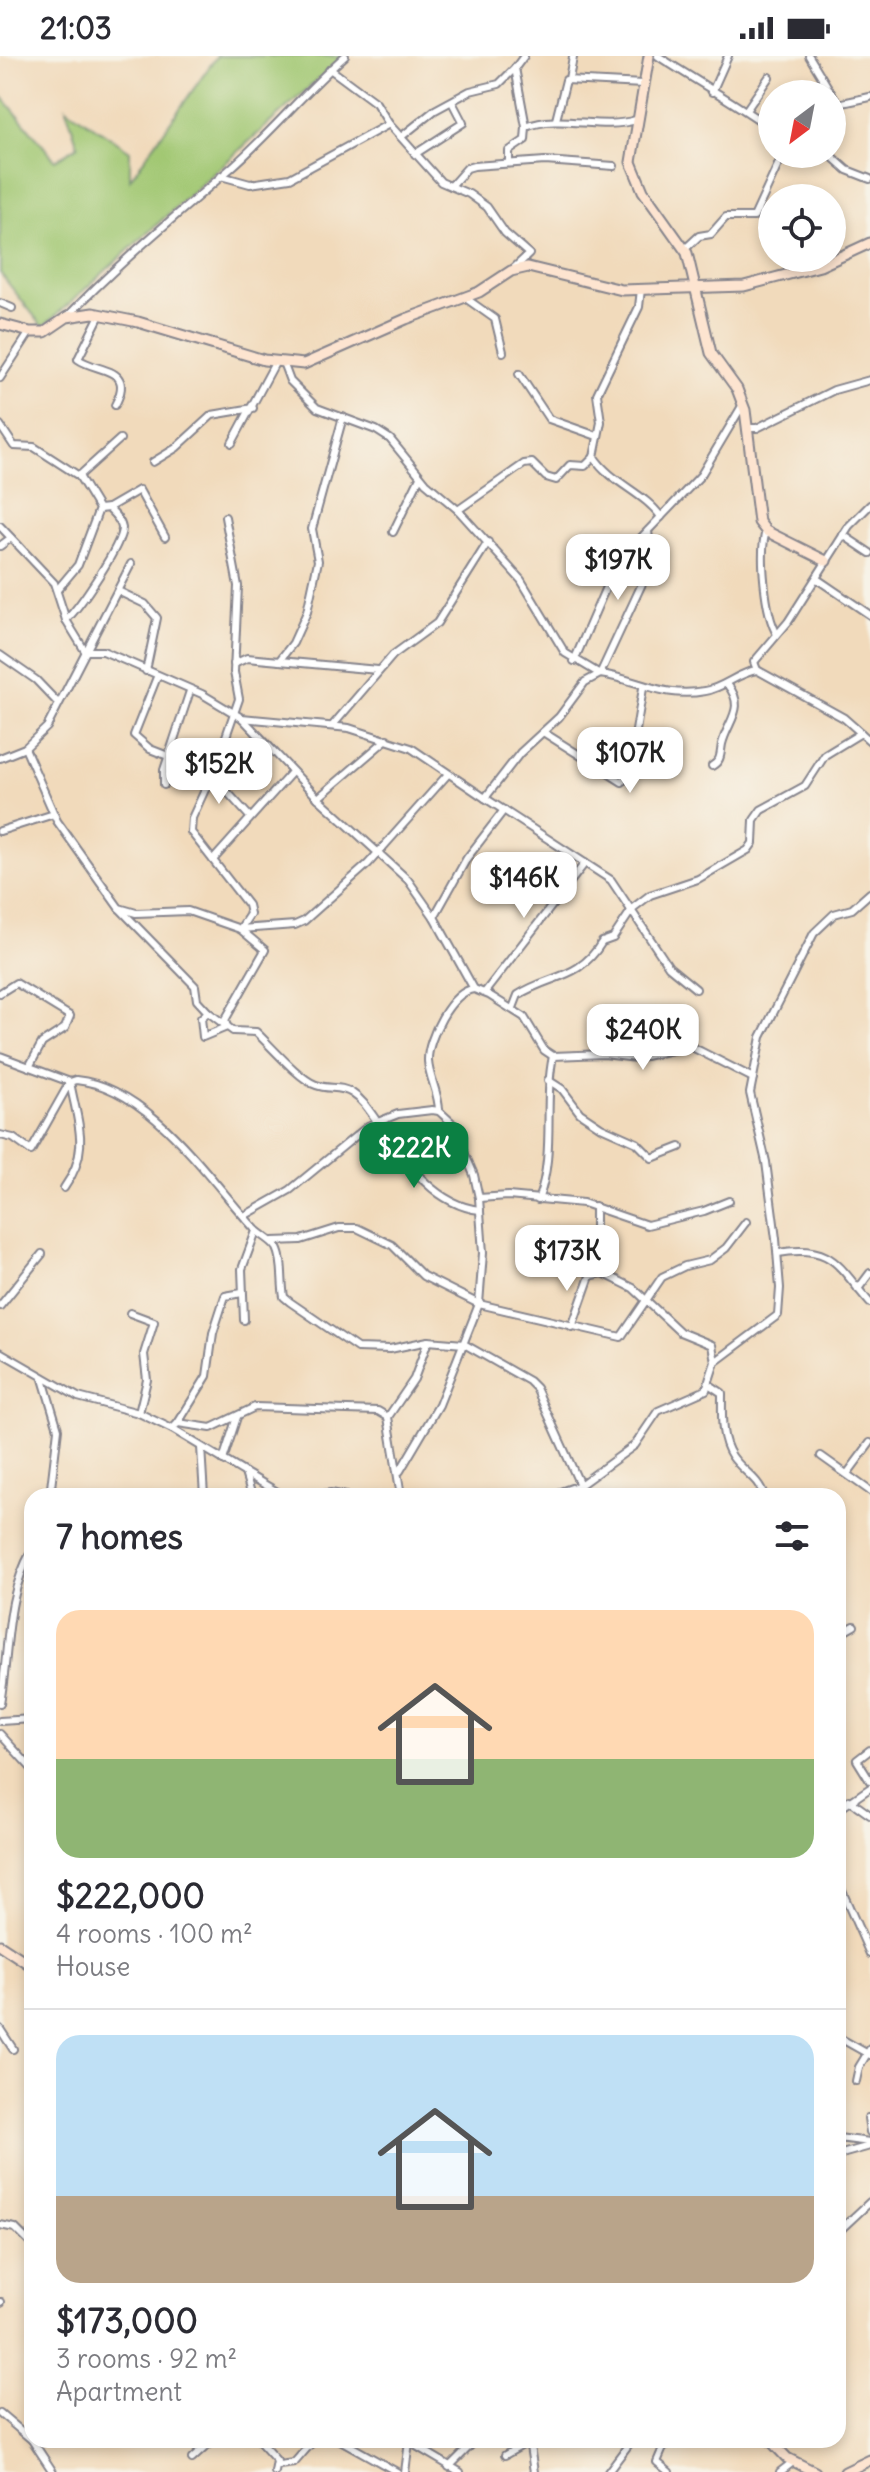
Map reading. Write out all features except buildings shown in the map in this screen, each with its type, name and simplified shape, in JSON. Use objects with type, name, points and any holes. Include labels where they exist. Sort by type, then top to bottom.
[{"type":"street","points":[[0,324],[30,332],[45,332],[67,317],[221,176],[345,56]]},
{"type":"street","points":[[401,137],[470,91],[499,84],[524,56]]},
{"type":"street","points":[[556,120],[563,84],[569,79],[574,56],[565,56]]},
{"type":"street","points":[[649,56],[636,120],[633,171],[685,249],[711,353],[737,389],[746,428],[759,522],[766,531],[826,561]]},
{"type":"street","points":[[658,56],[758,118]]},
{"type":"street","points":[[712,92],[728,56]]},
{"type":"street","points":[[811,57],[824,80]]},
{"type":"street","points":[[509,163],[509,151],[525,140],[526,127],[515,68]]},
{"type":"street","points":[[67,317],[100,315],[138,322],[280,364],[304,364],[464,297],[511,271],[529,254],[505,233],[487,207],[441,182],[389,124],[376,103],[330,69]]},
{"type":"street","points":[[747,109],[769,77]]},
{"type":"street","points":[[569,79],[643,84]]},
{"type":"street","points":[[846,102],[870,97]]},
{"type":"street","points":[[415,154],[463,123],[452,102]]},
{"type":"street","points":[[526,127],[546,119],[580,124],[636,120]]},
{"type":"street","points":[[221,176],[250,184],[282,181],[389,124]]},
{"type":"street","points":[[451,186],[470,167],[545,161],[614,166]]},
{"type":"street","points":[[685,249],[699,236],[711,234],[726,217],[754,217],[777,168]]},
{"type":"street","points":[[845,168],[870,179]]},
{"type":"street","points":[[511,271],[528,267],[622,290],[751,286],[820,266],[870,243]]},
{"type":"street","points":[[458,510],[528,462],[556,480],[570,465],[585,466],[594,457],[601,422],[597,394],[639,307],[641,289]]},
{"type":"street","points":[[464,297],[495,319],[503,352]]},
{"type":"street","points":[[0,303],[12,308]]},
{"type":"street","points":[[100,315],[78,359],[108,369],[118,378],[121,395],[115,405]]},
{"type":"street","points":[[0,378],[30,332]]},
{"type":"street","points":[[232,443],[280,364]]},
{"type":"street","points":[[280,364],[290,381],[317,408],[390,439],[420,477],[458,510],[488,542],[536,600],[555,637],[574,661],[600,674],[643,688],[701,692],[757,670]]},
{"type":"street","points":[[519,374],[549,419],[597,436]]},
{"type":"street","points":[[746,428],[755,429],[834,390],[870,380]]},
{"type":"street","points":[[574,661],[609,575],[701,475],[742,406]]},
{"type":"street","points":[[153,462],[176,448],[212,415],[253,408]]},
{"type":"street","points":[[279,661],[293,643],[307,612],[318,561],[312,529],[343,417]]},
{"type":"street","points":[[0,425],[14,446],[36,448],[79,476],[99,509]]},
{"type":"street","points":[[79,476],[120,439]]},
{"type":"street","points":[[594,457],[661,517]]},
{"type":"street","points":[[393,532],[420,477]]},
{"type":"street","points":[[99,509],[108,508],[139,490],[165,537]]},
{"type":"street","points":[[513,1008],[515,999],[524,991],[555,981],[593,958],[602,942],[613,938],[633,908],[650,895],[680,887],[724,866],[748,850],[753,843],[754,820],[761,810],[805,786],[825,755],[866,736],[844,718],[757,670],[754,662],[817,579],[843,535],[870,505]]},
{"type":"street","points":[[66,620],[88,593],[119,537],[120,522],[108,508]]},
{"type":"street","points":[[57,590],[78,565],[99,509]]},
{"type":"street","points":[[225,517],[239,608],[234,664],[239,699],[212,775],[192,818],[191,832],[250,910],[240,929]]},
{"type":"street","points":[[0,526],[42,567],[57,590],[66,620],[85,651]]},
{"type":"street","points":[[485,798],[520,753],[543,732],[585,682],[600,674],[648,571],[648,531]]},
{"type":"street","points":[[766,531],[761,548],[770,620],[777,634]]},
{"type":"street","points":[[843,535],[870,553]]},
{"type":"street","points":[[0,546],[11,538]]},
{"type":"street","points":[[333,725],[378,670],[406,645],[429,631],[488,542]]},
{"type":"street","points":[[0,758],[25,748],[47,727],[131,564]]},
{"type":"street","points":[[817,579],[870,615]]},
{"type":"street","points":[[118,591],[145,604],[157,618],[146,671]]},
{"type":"street","points":[[85,651],[103,651],[242,718],[318,798],[408,880],[434,917],[474,989]]},
{"type":"street","points":[[0,655],[4,662],[36,680],[58,703]]},
{"type":"street","points":[[234,664],[247,658],[378,670]]},
{"type":"street","points":[[157,677],[134,735],[150,749],[168,756]]},
{"type":"street","points":[[712,766],[720,758],[722,744],[737,714],[736,703],[727,684]]},
{"type":"street","points":[[543,732],[622,782],[631,761],[643,688]]},
{"type":"street","points":[[164,785],[168,756],[190,691]]},
{"type":"street","points":[[242,718],[268,723],[333,725],[411,748],[611,880],[633,908],[669,967],[696,989]]},
{"type":"street","points":[[318,798],[387,739]]},
{"type":"street","points":[[25,748],[54,814],[119,908],[186,975],[198,990],[197,1000],[208,1012],[240,1033],[256,1032],[313,1084],[339,1086],[352,1093],[409,1165],[443,1198],[455,1205],[480,1210]]},
{"type":"street","points":[[213,860],[292,772]]},
{"type":"street","points":[[240,929],[295,925],[304,921],[378,851],[448,774]]},
{"type":"street","points":[[212,775],[250,817]]},
{"type":"street","points":[[434,917],[467,858],[504,810]]},
{"type":"street","points":[[0,831],[54,814]]},
{"type":"street","points":[[485,992],[585,863]]},
{"type":"street","points":[[715,1362],[778,1315],[778,1253],[766,1162],[750,1093],[761,1037],[814,933],[834,914],[852,909],[870,893]]},
{"type":"street","points":[[119,908],[136,913],[188,911],[240,929],[265,950],[225,1020],[227,1027]]},
{"type":"street","points":[[0,993],[16,983],[70,1016],[65,1028],[42,1043],[29,1067]]},
{"type":"street","points":[[400,1471],[439,1405],[479,1304],[483,1253],[479,1198],[457,1132],[439,1111],[429,1053],[462,992],[474,989],[485,992],[513,1008],[524,1017],[544,1050],[553,1056],[604,1054],[636,1058],[690,1046],[753,1078]]},
{"type":"street","points":[[208,1012],[201,1018],[203,1037],[227,1027]]},
{"type":"street","points":[[0,1056],[70,1082],[86,1081],[130,1097],[169,1133],[256,1231],[272,1241],[280,1256],[284,1297],[320,1319],[342,1340],[357,1348],[377,1350],[428,1341],[464,1344],[536,1388],[580,1485]]},
{"type":"street","points":[[538,1200],[545,1183],[548,1080],[553,1056]]},
{"type":"street","points":[[548,1080],[562,1089],[580,1113],[601,1127],[637,1143],[652,1158],[680,1147]]},
{"type":"street","points":[[0,1135],[13,1138],[31,1151],[70,1082]]},
{"type":"street","points":[[64,1188],[80,1160],[81,1143],[70,1082]]},
{"type":"street","points":[[244,1216],[290,1190],[352,1136],[377,1122],[407,1112],[439,1111]]},
{"type":"street","points":[[479,1198],[508,1196],[595,1206],[647,1225],[704,1211],[729,1201]]},
{"type":"street","points":[[572,1327],[590,1276],[595,1206]]},
{"type":"street","points":[[272,1241],[301,1240],[339,1228],[357,1228],[392,1245],[413,1269],[433,1283],[479,1304],[621,1337],[662,1277],[710,1260],[726,1248],[746,1222]]},
{"type":"street","points":[[244,1320],[242,1269],[256,1231]]},
{"type":"street","points":[[778,1253],[807,1249],[819,1251],[840,1268],[870,1303]]},
{"type":"street","points":[[0,1306],[42,1254]]},
{"type":"street","points":[[858,1289],[870,1273]]},
{"type":"street","points":[[572,1488],[635,1445],[649,1420],[658,1411],[701,1393],[710,1385],[715,1362],[712,1345],[680,1332],[647,1300],[609,1275],[590,1276]]},
{"type":"street","points":[[172,1429],[207,1376],[213,1333],[225,1296],[242,1293]]},
{"type":"street","points":[[130,1313],[154,1322],[144,1354],[147,1380],[139,1413]]},
{"type":"street","points":[[401,1488],[388,1417],[414,1379],[428,1341]]},
{"type":"street","points":[[0,1352],[78,1397],[139,1413],[172,1429],[270,1488]]},
{"type":"street","points":[[43,1379],[58,1425],[51,1488]]},
{"type":"street","points":[[710,1385],[722,1393],[723,1430],[732,1457],[760,1488]]},
{"type":"street","points":[[178,1423],[211,1428],[255,1407],[369,1409],[388,1417]]},
{"type":"street","points":[[223,1460],[237,1417]]},
{"type":"street","points":[[847,1474],[870,1443]]},
{"type":"street","points":[[201,1447],[204,1488]]},
{"type":"street","points":[[821,1456],[870,1491]]},
{"type":"street","points":[[245,1473],[250,1488]]},
{"type":"street","points":[[0,1703],[2,1650],[24,1572]]},
{"type":"street","points":[[846,1630],[854,1626]]},
{"type":"street","points":[[0,1721],[24,1720]]},
{"type":"street","points":[[0,1734],[24,1760]]},
{"type":"street","points":[[870,1750],[857,1760],[870,1781]]},
{"type":"street","points":[[846,1803],[870,1788]]},
{"type":"street","points":[[849,1800],[870,1815]]},
{"type":"street","points":[[846,1900],[870,1954]]},
{"type":"street","points":[[0,1945],[24,1961]]},
{"type":"street","points":[[0,2029],[13,2049]]},
{"type":"street","points":[[846,2041],[869,2052],[856,2081]]},
{"type":"street","points":[[868,2118],[870,2132]]},
{"type":"street","points":[[846,2140],[870,2144]]},
{"type":"street","points":[[846,2152],[870,2144]]},
{"type":"street","points":[[846,2224],[870,2202]]},
{"type":"street","points":[[0,2225],[15,2228],[24,2237]]},
{"type":"street","points":[[0,2413],[24,2433]]},
{"type":"street","points":[[37,2448],[53,2472]]},
{"type":"street","points":[[192,2459],[204,2448]]},
{"type":"street","points":[[263,2448],[277,2468],[294,2463],[307,2448]]},
{"type":"street","points":[[354,2448],[397,2472]]},
{"type":"street","points":[[405,2472],[407,2448]]},
{"type":"street","points":[[419,2448],[460,2472]]},
{"type":"street","points":[[449,2467],[468,2448]]},
{"type":"street","points":[[505,2455],[517,2448]]},
{"type":"street","points":[[531,2448],[534,2472]]},
{"type":"street","points":[[608,2472],[626,2448]]},
{"type":"street","points":[[663,2448],[657,2462],[669,2472]]},
{"type":"street","points":[[778,2448],[793,2462],[815,2472]]},
{"type":"street","points":[[845,2472],[870,2460]]},
{"type":"street","points":[[780,2472],[793,2462]]},
{"type":"green space","points":[[217,56],[344,56],[43,327],[0,273],[0,94],[55,160],[78,146],[66,108],[130,151],[130,179]]}]
